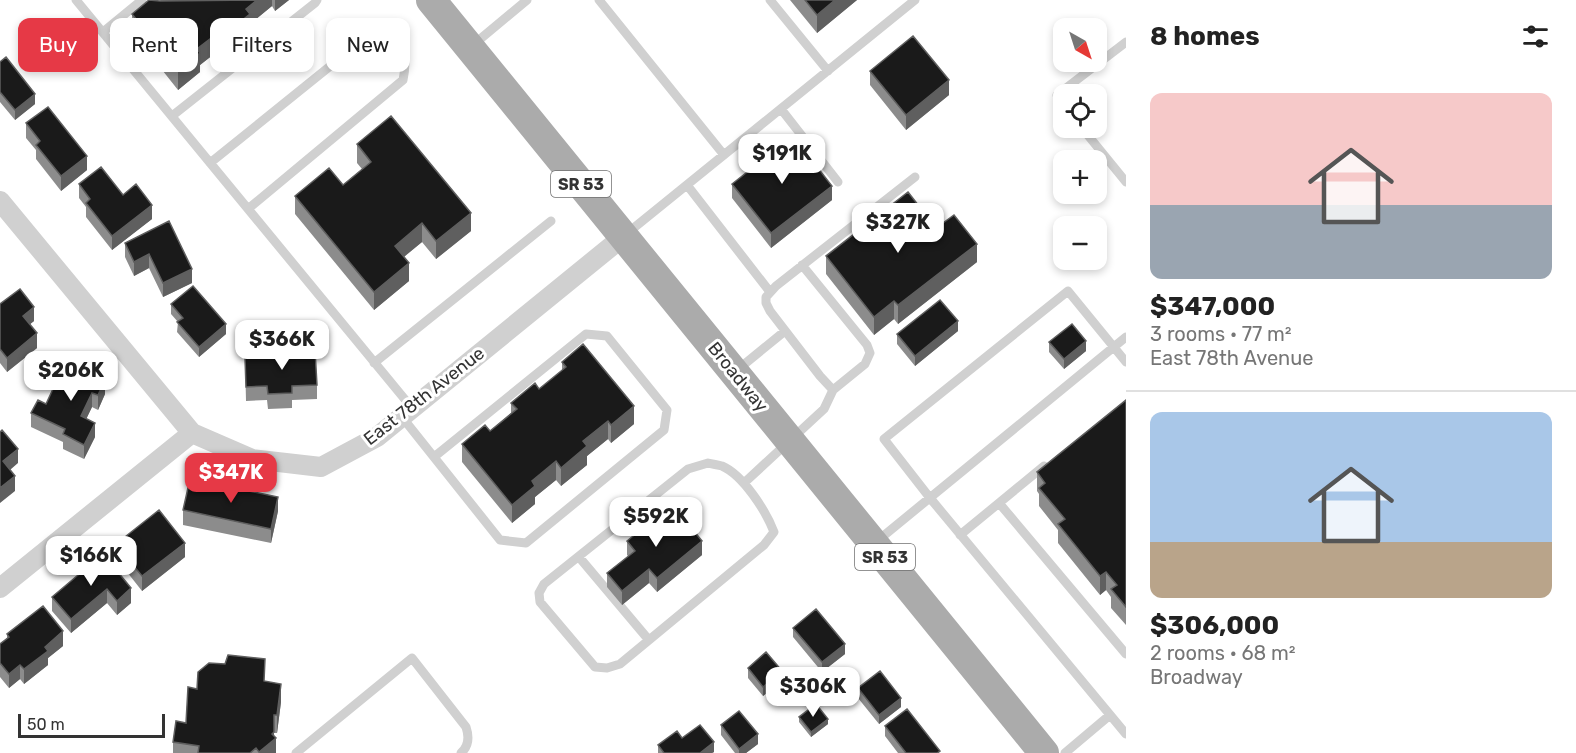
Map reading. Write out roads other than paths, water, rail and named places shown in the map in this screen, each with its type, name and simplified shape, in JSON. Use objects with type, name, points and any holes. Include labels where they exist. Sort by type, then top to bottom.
[{"type":"main road","name":"Broadway","points":[[431,0],[1044,753]]},
{"type":"street","points":[[0,201],[192,433],[0,588]]},
{"type":"street","name":"East 78th Avenue","points":[[192,433],[252,459],[321,467],[377,437],[624,236]]},
{"type":"lane","points":[[76,0],[374,363],[434,457],[500,540],[526,543],[664,429],[667,410],[607,336],[586,334],[434,457]]},
{"type":"lane","points":[[103,32],[142,0]]},
{"type":"lane","points":[[172,116],[317,0]]},
{"type":"lane","points":[[470,48],[526,0]]},
{"type":"lane","points":[[599,0],[724,155]]},
{"type":"lane","points":[[770,0],[828,71]]},
{"type":"lane","points":[[624,236],[915,0]]},
{"type":"lane","points":[[210,163],[370,34],[388,32],[394,39],[407,63],[403,80],[248,209]]},
{"type":"lane","points":[[1072,84],[1126,42]]},
{"type":"lane","points":[[781,109],[838,182]]},
{"type":"lane","points":[[1090,138],[1126,182]]},
{"type":"lane","points":[[833,390],[770,312],[766,297],[802,265],[915,177]]},
{"type":"lane","points":[[687,185],[770,292]]},
{"type":"lane","points":[[374,363],[551,221]]},
{"type":"lane","points":[[744,483],[824,409],[833,390],[865,364],[870,353],[867,345],[802,265]]},
{"type":"lane","points":[[1126,362],[1068,291],[884,439],[960,535],[1126,734]]},
{"type":"lane","points":[[734,372],[785,331]]},
{"type":"lane","points":[[874,544],[1126,337]]},
{"type":"lane","points":[[960,535],[1054,459]]},
{"type":"lane","points":[[708,463],[723,467],[744,483],[774,532],[764,544],[620,664],[607,668],[595,667],[540,602],[539,593],[544,584],[688,468],[708,463]]},
{"type":"lane","points":[[999,502],[1126,654]]},
{"type":"lane","points":[[579,557],[648,639]]},
{"type":"lane","points":[[296,753],[412,658],[466,727],[470,737],[461,753]]},
{"type":"lane","points":[[1065,753],[1110,715]]}]
